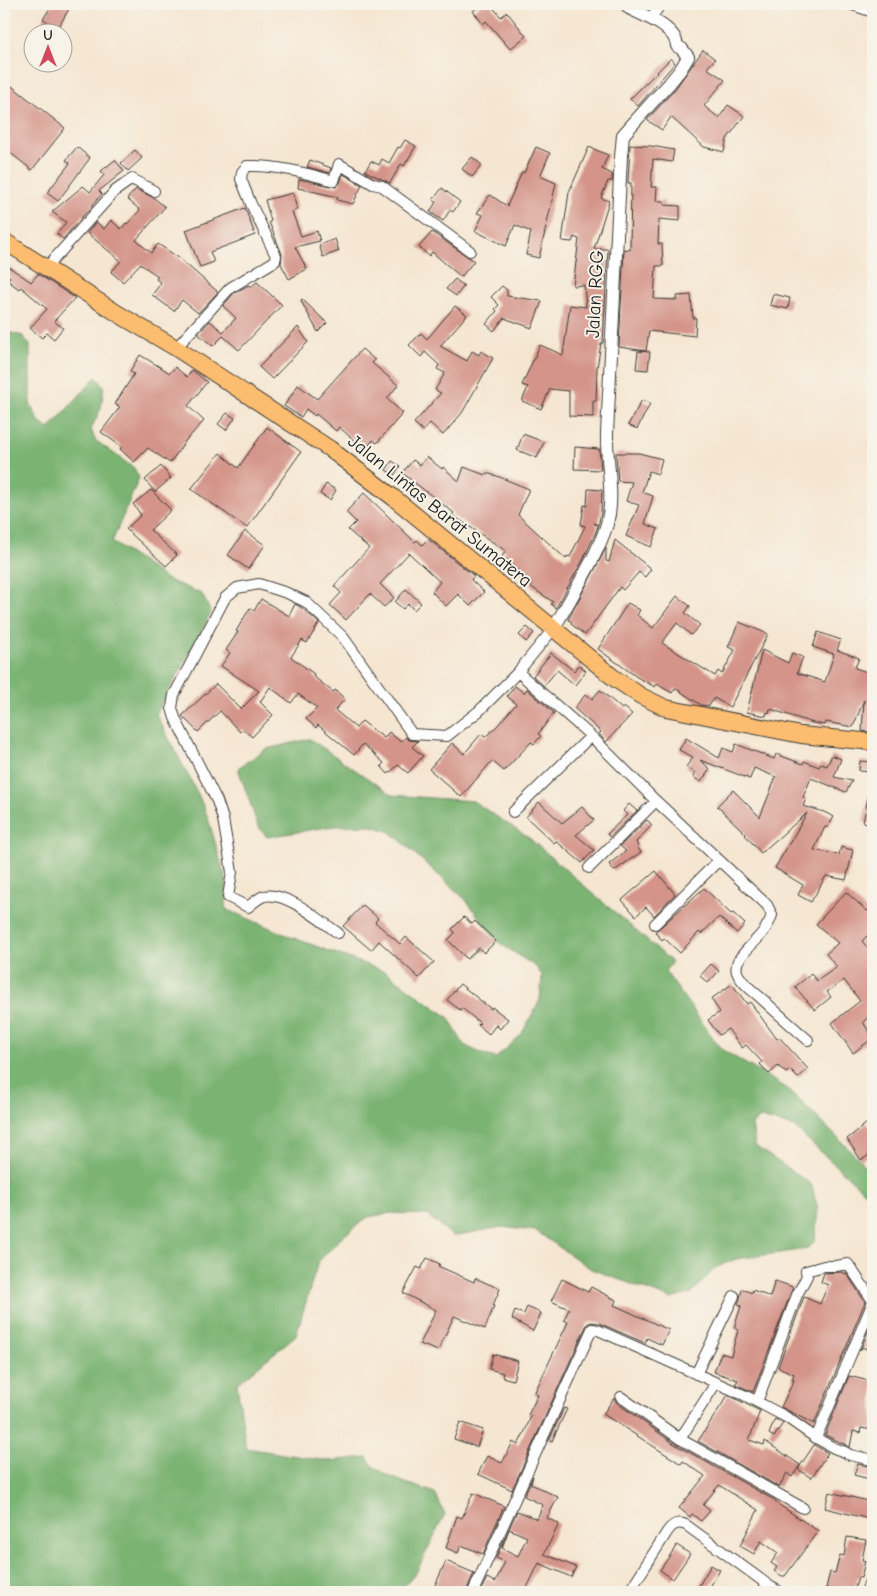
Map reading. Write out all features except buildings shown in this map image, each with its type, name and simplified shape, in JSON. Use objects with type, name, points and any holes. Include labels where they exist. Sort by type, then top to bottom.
[{"type":"highway","name":"Jalan Lintas Barat Sumatera","points":[[4,242],[176,348],[330,449],[394,498],[614,678],[641,696],[666,708],[801,735],[873,742]]},
{"type":"street","name":"Jalan RGG","points":[[554,628],[595,552],[607,523],[610,498],[607,439],[608,406],[623,135],[669,84],[688,57],[677,46],[676,39],[672,33],[664,26],[629,8],[626,4]]},
{"type":"street","points":[[650,20],[661,4]]},
{"type":"street","points":[[850,4],[873,12]]},
{"type":"street","points":[[176,348],[230,288],[276,259],[241,179],[242,172],[247,166],[288,169],[334,181],[339,164],[373,184],[382,186],[470,251]]},
{"type":"street","points":[[46,268],[115,191],[132,180],[154,191]]},
{"type":"street","points":[[338,933],[292,902],[279,896],[262,897],[248,907],[228,897],[232,872],[222,819],[216,801],[175,718],[172,708],[174,695],[225,598],[237,588],[259,584],[287,593],[306,602],[343,636],[412,734],[447,736],[479,711],[518,672],[554,628]]},
{"type":"street","points":[[518,672],[592,736],[656,801],[767,906],[772,915],[769,925],[738,961],[736,968],[738,975],[747,986],[808,1040]]},
{"type":"street","points":[[513,812],[592,736]]},
{"type":"street","points":[[589,868],[656,801]]},
{"type":"street","points":[[655,924],[718,861]]},
{"type":"street","points":[[757,1402],[797,1295],[807,1276],[806,1271],[824,1266],[848,1264],[873,1301],[816,1438]]},
{"type":"street","points":[[696,1374],[734,1296]]},
{"type":"street","points":[[473,1592],[592,1329],[598,1330],[757,1402],[786,1417],[816,1438],[850,1455],[873,1460]]},
{"type":"street","points":[[680,1439],[716,1383]]},
{"type":"street","points":[[621,1397],[680,1439],[803,1508]]},
{"type":"street","points":[[629,1592],[667,1532],[673,1525],[680,1523],[686,1525],[770,1587],[780,1592]]},
{"type":"street","points":[[866,1592],[873,1574]]},
{"type":"green space","points":[[4,331],[23,336],[30,345],[30,404],[40,423],[49,429],[96,377],[104,386],[101,408],[91,429],[95,440],[134,468],[139,478],[112,542],[168,580],[202,594],[211,613],[156,714],[198,794],[208,818],[227,883],[226,909],[291,937],[386,972],[448,1017],[464,1045],[496,1058],[521,1035],[540,1000],[542,976],[536,967],[498,942],[465,899],[391,832],[369,825],[334,826],[267,837],[258,826],[238,768],[266,749],[310,739],[392,795],[473,801],[529,838],[672,962],[665,971],[721,1049],[788,1089],[860,1160],[873,1182],[873,1198],[871,1198],[794,1127],[761,1118],[752,1124],[755,1146],[811,1184],[818,1209],[815,1241],[807,1249],[736,1259],[715,1268],[692,1293],[671,1299],[591,1269],[536,1231],[501,1227],[453,1236],[427,1215],[391,1213],[368,1217],[342,1237],[318,1262],[296,1335],[237,1384],[246,1448],[328,1461],[367,1457],[371,1464],[387,1475],[435,1493],[445,1514],[416,1573],[399,1592],[4,1592]]}]
